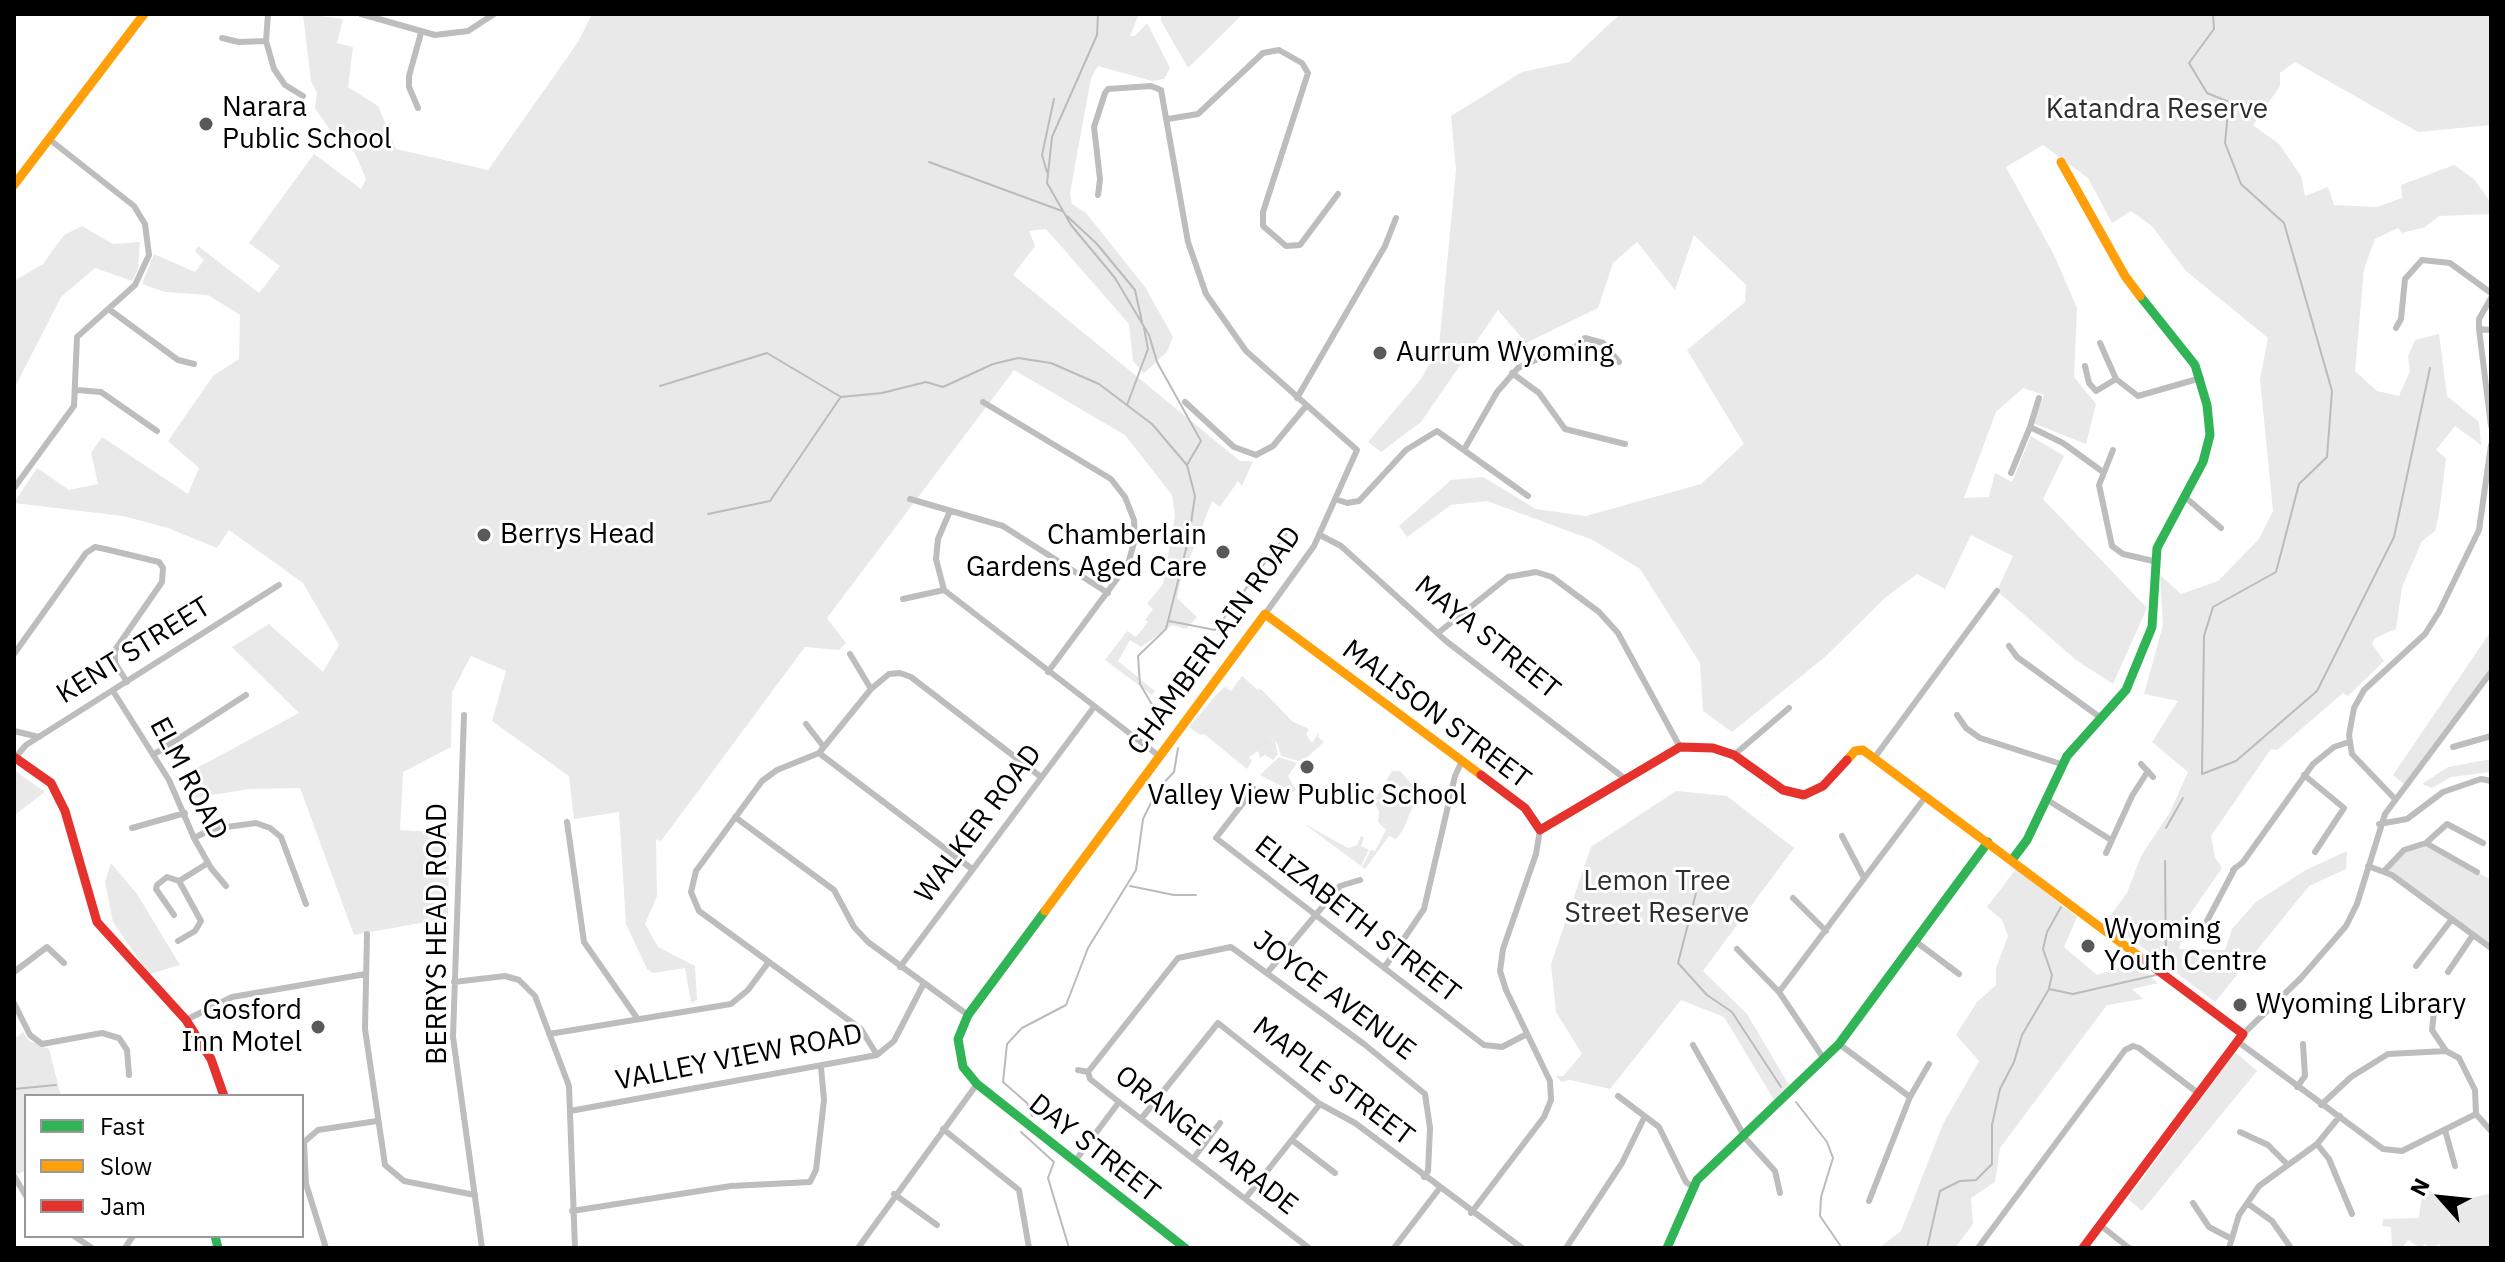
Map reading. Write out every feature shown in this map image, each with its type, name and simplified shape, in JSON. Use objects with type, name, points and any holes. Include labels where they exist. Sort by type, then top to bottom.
[{"type":"street","points":[[14,185],[144,14]]},
{"type":"street","points":[[268,14],[266,41],[279,78],[303,96]]},
{"type":"street","points":[[361,14],[421,33],[447,35],[468,31],[494,14]]},
{"type":"street","points":[[468,31],[473,41]]},
{"type":"street","points":[[418,108],[409,87],[409,76],[421,33]]},
{"type":"street","points":[[222,38],[239,42],[266,41]]},
{"type":"street","points":[[1168,119],[1198,114],[1263,53],[1279,50],[1302,63],[1308,73],[1263,212],[1263,226],[1286,246],[1300,245],[1338,194]]},
{"type":"street","name":"CHAMBERLAIN ROAD","points":[[977,1084],[963,1067],[959,1053],[959,1032],[968,1015],[1320,535],[1357,450],[1240,345],[1206,294],[1188,242],[1161,90],[1151,86],[1108,89],[1105,93],[1094,127],[1100,179],[1098,195]]},
{"type":"street","points":[[14,488],[74,406],[77,337],[135,285],[149,255],[145,224],[122,193],[49,139]]},
{"type":"street","points":[[2012,860],[2027,840],[2061,764],[2128,686],[2148,642],[2154,614],[2153,561],[2162,536],[2185,497],[2209,445],[2209,415],[2201,378],[2190,356],[2125,276],[2061,162]]},
{"type":"street","points":[[1297,398],[1385,246],[1396,218]]},
{"type":"street","points":[[2396,328],[2401,319],[2405,279],[2422,260],[2450,263],[2491,296],[2479,319],[2491,426]]},
{"type":"street","points":[[110,310],[178,360],[194,364]]},
{"type":"street","points":[[2479,329],[2491,330]]},
{"type":"street","points":[[1465,448],[1512,373],[1542,357],[1571,351],[1585,338],[1603,343],[1619,362]]},
{"type":"street","points":[[2100,343],[2116,379],[2142,396],[2160,387],[2201,378]]},
{"type":"street","points":[[2085,366],[2089,383],[2096,391],[2116,379]]},
{"type":"street","points":[[1512,373],[1539,393],[1565,429],[1625,444]]},
{"type":"street","points":[[77,390],[101,392],[157,431]]},
{"type":"street","points":[[2011,473],[2039,398]]},
{"type":"street","points":[[983,402],[1103,473],[1119,487],[1132,513],[1135,539],[1128,564],[1048,672]]},
{"type":"street","points":[[1185,402],[1234,447],[1256,455],[1273,446],[1306,406]]},
{"type":"street","points":[[2030,427],[2063,443],[2103,472]]},
{"type":"street","points":[[1335,499],[1347,503],[1359,501],[1394,460],[1430,432],[1443,433],[1528,496]]},
{"type":"street","points":[[2394,798],[2354,758],[2349,742],[2358,699],[2425,634],[2476,538],[2491,445]]},
{"type":"street","points":[[2113,450],[2099,485],[2112,546],[2123,554],[2153,561]]},
{"type":"street","points":[[2185,497],[2221,528]]},
{"type":"street","points":[[910,499],[1003,526],[1108,593]]},
{"type":"street","points":[[950,511],[938,539],[936,559],[944,590],[1159,756]]},
{"type":"street","name":"MAYA STREET","points":[[1320,535],[1338,543],[1382,579],[1438,633],[1624,778]]},
{"type":"street","points":[[14,654],[86,553],[95,547],[159,562],[163,568],[162,582],[115,650],[115,663],[127,682]]},
{"type":"street","points":[[1438,633],[1508,577],[1536,572],[1552,577],[1599,612],[1618,633],[1680,747]]},
{"type":"street","name":"KENT STREET","points":[[14,757],[39,737],[279,585]]},
{"type":"street","points":[[903,599],[944,590]]},
{"type":"street","points":[[1875,757],[1997,591]]},
{"type":"street","name":"MALISON STREET","points":[[1265,614],[1525,808],[1540,830],[1536,854],[1500,960],[1506,990],[1550,1081],[1551,1100],[1544,1117],[1471,1213]]},
{"type":"street","points":[[2009,646],[2017,657],[2101,718]]},
{"type":"street","points":[[850,654],[871,689]]},
{"type":"street","points":[[2083,1248],[2240,1038],[2340,935],[2357,904],[2379,824],[2394,798],[2491,672]]},
{"type":"street","points":[[877,1055],[861,1029],[699,911],[691,897],[696,871],[767,776],[819,753],[871,689],[889,674],[905,674],[1041,777]]},
{"type":"street","name":"ELM ROAD","points":[[113,691],[153,755],[208,863],[226,886]]},
{"type":"street","points":[[153,755],[246,695]]},
{"type":"street","name":"WALKER ROAD","points":[[900,967],[1094,707]]},
{"type":"street","points":[[1734,755],[1789,708]]},
{"type":"street","name":"BERRYS HEAD ROAD","points":[[464,715],[453,1037],[482,1248]]},
{"type":"street","points":[[1957,715],[1966,728],[1980,738],[2061,764]]},
{"type":"street","points":[[806,724],[823,746]]},
{"type":"street","points":[[14,731],[39,737]]},
{"type":"street","points":[[2453,747],[2491,736]]},
{"type":"street","points":[[2207,933],[2209,917],[2234,869],[2304,775],[2328,750],[2349,742]]},
{"type":"street","points":[[1540,830],[1680,747],[1713,748],[1734,755],[1783,790],[1804,795],[1823,786],[1859,750],[1875,757],[2165,976],[2297,1087],[2383,1149],[2402,1151],[2476,1114]]},
{"type":"street","points":[[819,753],[972,869]]},
{"type":"street","points":[[14,757],[51,783],[60,798],[88,900],[106,936],[186,1020],[211,1059],[223,1094]]},
{"type":"street","points":[[1384,968],[1424,909],[1455,776],[1462,761]]},
{"type":"street","points":[[2106,853],[2150,774],[2141,764]]},
{"type":"street","points":[[2304,775],[2344,808],[2315,852]]},
{"type":"street","points":[[2379,824],[2407,819],[2443,792],[2481,779],[2491,781]]},
{"type":"street","name":"ELIZABETH STREET","points":[[1254,789],[1216,838],[1484,1045],[1502,1047],[1527,1034]]},
{"type":"street","points":[[1779,992],[1926,795]]},
{"type":"street","points":[[2046,799],[2111,840]]},
{"type":"street","points":[[132,828],[185,813]]},
{"type":"street","points":[[735,817],[834,890],[861,934],[900,967],[968,1015]]},
{"type":"street","points":[[567,822],[584,942],[637,1018]]},
{"type":"street","points":[[194,838],[212,829],[256,823],[270,828],[281,837],[302,884],[306,904]]},
{"type":"street","points":[[2385,870],[2404,850],[2426,843],[2447,824],[2483,843]]},
{"type":"street","points":[[1842,836],[1864,878]]},
{"type":"street","points":[[1667,1248],[1693,1187],[1839,1044],[1988,842]]},
{"type":"street","points":[[2426,843],[2477,872]]},
{"type":"street","points":[[179,881],[208,863]]},
{"type":"street","points":[[2368,866],[2385,870],[2491,948]]},
{"type":"street","points":[[174,915],[156,889],[167,877],[179,881],[201,921],[195,931],[178,941]]},
{"type":"street","points":[[1267,973],[1340,886],[1360,880]]},
{"type":"street","points":[[1793,898],[1826,931]]},
{"type":"street","points":[[2416,966],[2452,919]]},
{"type":"street","points":[[367,934],[365,1037],[383,1159],[393,1175],[412,1183],[475,1195]]},
{"type":"street","points":[[2448,972],[2473,935]]},
{"type":"street","points":[[1915,941],[1959,974]]},
{"type":"street","points":[[14,972],[47,947],[64,963]]},
{"type":"street","name":"JOYCE AVENUE","points":[[1088,1072],[1178,958],[1231,947],[1364,1044],[1425,1094],[1430,1128],[1428,1171],[1424,1177]]},
{"type":"street","points":[[1737,949],[1779,992],[1824,1059]]},
{"type":"street","points":[[549,1034],[731,1004],[748,990],[768,963]]},
{"type":"street","points":[[186,1020],[232,997],[366,974]]},
{"type":"street","points":[[454,982],[505,976],[519,980],[535,996],[569,1086],[575,1248]]},
{"type":"street","name":"VALLEY VIEW ROAD","points":[[570,1111],[877,1055],[894,1041],[924,983]]},
{"type":"street","points":[[14,1003],[30,1035],[42,1044],[94,1034],[119,1038],[127,1050],[129,1075]]},
{"type":"street","points":[[2434,1012],[2432,1030],[2446,1051],[2459,1058],[2475,1090],[2476,1114],[2491,1131]]},
{"type":"street","name":"MAPLE STREET","points":[[1141,1119],[1218,1023],[1320,1104],[1355,1123],[1471,1213],[1522,1248]]},
{"type":"street","points":[[1839,1044],[1910,1097]]},
{"type":"street","points":[[2297,1087],[2305,1076],[2303,1044]]},
{"type":"street","points":[[1693,1045],[1744,1135],[1775,1171],[1780,1193]]},
{"type":"street","points":[[1978,1248],[2125,1050],[2133,1046],[2139,1048],[2198,1093]]},
{"type":"street","points":[[2321,1105],[2351,1077],[2388,1054],[2446,1051]]},
{"type":"street","points":[[1869,1201],[1910,1097],[1929,1064]]},
{"type":"street","points":[[572,1211],[731,1186],[810,1182],[816,1170],[824,1100],[821,1067]]},
{"type":"street","name":"ORANGE PARADE","points":[[1078,1070],[1088,1072],[1090,1079],[1309,1248]]},
{"type":"street","points":[[858,1248],[894,1194],[977,1084]]},
{"type":"street","name":"DAY STREET","points":[[977,1084],[1185,1248]]},
{"type":"street","points":[[1618,1096],[1659,1127],[1686,1182],[1693,1187]]},
{"type":"street","points":[[1075,1161],[1119,1102]]},
{"type":"street","points":[[1245,1199],[1320,1104]]},
{"type":"street","points":[[2229,1248],[2230,1238],[2259,1186],[2317,1144],[2340,1116]]},
{"type":"street","points":[[1566,1248],[1622,1163],[1644,1118]]},
{"type":"street","points":[[326,1248],[306,1184],[304,1142],[318,1130],[377,1121]]},
{"type":"street","points":[[1193,1159],[1220,1123]]},
{"type":"street","points":[[943,1129],[1019,1190],[1029,1248]]},
{"type":"street","points":[[2445,1130],[2455,1166]]},
{"type":"street","points":[[2240,1132],[2268,1145],[2287,1164]]},
{"type":"street","points":[[1292,1140],[1335,1173]]},
{"type":"street","points":[[2317,1144],[2334,1170],[2352,1214]]},
{"type":"street","points":[[1394,1248],[1439,1189]]},
{"type":"street","points":[[894,1194],[937,1225]]},
{"type":"street","points":[[2193,1203],[2209,1227],[2230,1238]]},
{"type":"street","points":[[2247,1203],[2272,1221],[2291,1248]]},
{"type":"street","points":[[2100,1225],[2129,1248]]},
{"type":"green space","points":[[303,14],[343,19],[337,43],[353,47],[348,87],[378,106],[396,149],[488,170],[578,42],[592,14],[1139,14],[1130,36],[1135,36],[1147,23],[1170,68],[1164,79],[1152,81],[1098,66],[1091,78],[1070,193],[1072,204],[1086,213],[1145,287],[1173,337],[1167,352],[1144,373],[1133,361],[1129,324],[1046,229],[1029,231],[1035,246],[1013,275],[1240,461],[1253,461],[1242,486],[1238,481],[1220,507],[1212,501],[1180,583],[1177,598],[1197,617],[1186,629],[1172,625],[1141,647],[1130,640],[1118,661],[1155,691],[1152,695],[1105,660],[1127,631],[1136,637],[1148,622],[1145,620],[1153,609],[1147,604],[1163,584],[1175,516],[1172,495],[1125,435],[1014,370],[827,618],[846,643],[839,650],[805,647],[661,841],[656,839],[657,896],[645,924],[658,947],[695,966],[697,1000],[691,1003],[685,968],[653,973],[647,969],[626,924],[619,812],[574,819],[569,776],[492,721],[506,671],[471,656],[452,692],[451,747],[403,772],[400,830],[449,833],[448,918],[354,935],[300,788],[250,789],[193,798],[189,790],[199,789],[195,769],[299,713],[232,647],[269,624],[323,672],[339,645],[303,583],[229,530],[217,548],[168,528],[123,516],[14,503],[37,468],[69,490],[98,484],[91,453],[102,437],[188,494],[199,468],[168,441],[213,376],[239,359],[240,315],[208,295],[165,292],[142,284],[154,254],[195,272],[204,260],[195,251],[198,246],[259,293],[280,266],[249,243],[314,154],[361,189],[366,179],[355,153],[330,130],[315,108],[317,93],[311,81]]},
{"type":"green space","points":[[1161,14],[1243,14],[1188,68],[1161,21]]},
{"type":"green space","name":"Katandra Reserve","points":[[1620,14],[2491,14],[2491,125],[2418,132],[2295,62],[2280,73],[2280,86],[2253,125],[2279,144],[2301,176],[2305,196],[2328,187],[2334,205],[2377,207],[2402,198],[2401,185],[2454,165],[2474,179],[2491,203],[2491,214],[2439,216],[2425,227],[2402,233],[2398,228],[2375,239],[2364,269],[2355,371],[2377,391],[2399,396],[2410,371],[2408,356],[2415,340],[2439,334],[2447,396],[2479,422],[2481,445],[2455,426],[2436,450],[2446,458],[2435,531],[2422,541],[2402,587],[2396,629],[2375,638],[2372,644],[2384,661],[2348,696],[2343,693],[2277,750],[2271,749],[2211,836],[2215,857],[2222,868],[2190,914],[2179,949],[2225,950],[2232,929],[2256,902],[2304,871],[2347,851],[2346,869],[2309,886],[2215,1002],[2107,920],[2127,893],[2141,856],[2170,812],[2188,772],[2152,742],[2178,701],[2144,694],[2163,625],[2160,575],[2181,594],[2218,581],[2259,539],[2273,511],[2260,379],[2268,338],[2186,271],[2152,226],[2131,211],[2112,223],[2088,178],[2043,145],[2006,167],[2055,257],[2077,308],[2074,377],[2096,404],[2086,444],[2033,423],[2044,395],[2023,388],[1996,412],[1964,498],[1989,497],[1995,473],[2012,482],[2031,436],[2064,456],[2043,499],[2147,608],[2113,684],[2076,660],[1997,591],[2013,556],[1971,535],[1945,589],[1917,574],[1886,597],[1825,657],[1732,732],[1703,711],[1700,663],[1640,569],[1593,540],[1487,501],[1451,505],[1407,537],[1399,526],[1451,480],[1483,477],[1536,509],[1586,516],[1701,484],[1744,444],[1687,350],[1745,302],[1746,285],[1694,235],[1675,290],[1637,242],[1613,263],[1598,308],[1526,343],[1498,310],[1421,422],[1381,452],[1368,442],[1421,379],[1439,347],[1456,170],[1451,116],[1522,72],[1569,62]]},
{"type":"green space","points":[[82,226],[113,244],[140,242],[138,269],[132,281],[95,268],[61,297],[14,389],[14,281],[43,264],[64,235]]},
{"type":"green space","points":[[2491,631],[2491,671],[2404,784],[2393,775]]},
{"type":"green space","points":[[1242,676],[1259,691],[1258,688],[1262,690],[1293,722],[1309,729],[1306,734],[1312,743],[1319,732],[1318,737],[1324,742],[1302,762],[1281,756],[1277,743],[1261,731],[1275,742],[1278,754],[1273,760],[1265,755],[1260,758],[1258,751],[1249,757],[1252,761],[1247,769],[1204,734],[1200,735],[1189,727],[1217,694],[1225,687],[1231,691]]},
{"type":"green space","points":[[1279,757],[1297,763],[1288,776],[1296,790],[1293,792],[1260,775]]},
{"type":"green space","points":[[2491,759],[2491,772],[2451,777],[2432,788],[2422,784],[2448,767]]},
{"type":"green space","points":[[14,770],[45,792],[16,814],[14,813]]},
{"type":"green space","points":[[1392,771],[1400,771],[1419,792],[1403,830],[1396,839],[1389,836],[1365,869],[1362,867],[1371,850],[1375,851],[1386,830],[1378,822],[1379,811],[1374,801]]},
{"type":"green space","name":"Lemon Tree Street Reserve","points":[[1676,791],[1727,796],[1794,848],[1703,971],[1747,1014],[1789,1085],[1774,1100],[1724,1017],[1681,1000],[1610,1089],[1570,1080],[1561,1082],[1556,1076],[1563,1076],[1582,1054],[1556,1012],[1551,964],[1591,847]]},
{"type":"green space","points":[[1303,823],[1348,848],[1357,845],[1361,836],[1364,838],[1361,846],[1369,850],[1361,866]]},
{"type":"green space","points":[[2426,843],[2491,880],[2491,948],[2385,870],[2404,850]]},
{"type":"green space","points":[[111,863],[137,894],[180,965],[149,974],[113,922],[105,882]]},
{"type":"green space","points":[[2016,869],[2077,917],[2064,947],[2097,975],[2133,963],[2158,983],[2132,989],[2143,999],[2107,1005],[2000,1148],[1995,1182],[1971,1198],[1973,1224],[1955,1248],[1879,1248],[1901,1231],[1943,1124],[1979,1061],[1956,1035],[1977,1002],[1996,985],[1996,968],[2008,936],[2002,920],[1987,907]]},
{"type":"green space","points":[[23,1032],[29,1041],[49,1049],[60,1094],[24,1094],[24,1171],[17,1175],[14,1169],[14,1039]]},
{"type":"green space","points":[[2235,1052],[2257,1071],[2142,1211],[2128,1199]]},
{"type":"green space","points":[[2415,1180],[2449,1204],[2491,1193],[2491,1248],[2443,1248],[2439,1244],[2431,1248],[2425,1244],[2420,1248],[2408,1240],[2402,1248],[2392,1248],[2391,1227],[2382,1226],[2383,1219],[2419,1218],[2422,1193],[2415,1193]]},
{"type":"waterway","points":[[1098,14],[1097,35],[1052,137],[1047,183],[1071,225],[1115,278],[1149,335],[1157,362],[1201,441],[1187,465],[1195,496],[1189,537],[1166,629],[1138,656],[1140,684],[1165,727]]},
{"type":"waterway","points":[[2213,14],[2214,29],[2189,63],[2207,93],[2229,102],[2225,143],[2241,184],[2284,223],[2332,391],[2327,457],[2299,484],[2276,572],[2213,607],[2204,636],[2202,774],[2236,761],[2317,691],[2394,537],[2430,368]]},
{"type":"waterway","points":[[1047,172],[1042,155],[1054,99]]},
{"type":"waterway","points":[[929,162],[1062,211]]},
{"type":"waterway","points":[[1067,216],[1097,244],[1135,290],[1142,322]]},
{"type":"waterway","points":[[1127,405],[1148,349],[1144,328]]},
{"type":"waterway","points":[[660,386],[767,353],[841,397]]},
{"type":"waterway","points":[[841,397],[882,393],[926,382],[943,387],[993,364],[1018,358],[1051,363],[1099,384],[1152,424],[1186,464]]},
{"type":"waterway","points":[[708,514],[770,501],[840,398]]},
{"type":"waterway","points":[[1169,621],[1215,630],[1291,528]]},
{"type":"waterway","points":[[1032,1116],[1027,1103],[1003,1082],[1007,1044],[1022,1028],[1066,1005],[1088,948],[1136,870],[1143,819],[1158,789],[1174,772],[1178,748]]},
{"type":"waterway","points":[[2166,828],[2183,798]]},
{"type":"waterway","points":[[2160,970],[2166,961],[2165,861]]},
{"type":"waterway","points":[[1130,886],[1174,895],[1196,895]]},
{"type":"waterway","points":[[1696,893],[1678,963],[1707,995],[1732,1012],[1781,1087]]},
{"type":"waterway","points":[[2049,988],[2052,975],[2043,949],[2047,932],[2061,907]]},
{"type":"waterway","points":[[1927,1248],[1940,1191],[1960,1181],[1976,1180],[1992,1164],[1992,1125],[2000,1089],[2014,1062],[2022,1035],[2049,989],[2073,994],[2156,975]]},
{"type":"waterway","points":[[14,1089],[56,1085]]},
{"type":"waterway","points":[[1796,1102],[1827,1142],[1833,1158],[1821,1197],[1820,1216],[1842,1248]]},
{"type":"waterway","points":[[1021,1132],[1054,1162],[1048,1178],[1069,1248]]},
{"type":"traffic: fast","points":[[2012,860],[2027,840],[2067,756],[2126,690],[2152,627],[2157,548],[2203,462],[2210,435],[2207,405],[2195,365],[2140,296]]},
{"type":"traffic: fast","points":[[1667,1248],[1697,1180],[1839,1044],[1988,842]]},
{"type":"traffic: fast","points":[[1045,911],[968,1015],[958,1039],[963,1067],[977,1084],[1185,1248]]},
{"type":"traffic: fast","points":[[216,1238],[218,1248]]},
{"type":"traffic: slow","points":[[14,185],[144,14]]},
{"type":"traffic: slow","points":[[2061,162],[2125,276],[2140,296]]},
{"type":"traffic: slow","points":[[1045,911],[1265,614],[1481,775]]},
{"type":"traffic: slow","points":[[1847,760],[1855,751],[1863,750],[2144,960]]},
{"type":"traffic: jam","points":[[1481,775],[1525,808],[1540,830],[1680,747],[1713,748],[1734,755],[1783,790],[1804,795],[1823,786],[1847,760]]},
{"type":"traffic: jam","points":[[14,757],[51,783],[65,811],[97,922],[186,1020],[211,1059],[223,1094]]},
{"type":"traffic: jam","points":[[2083,1248],[2243,1034],[2144,960]]},
{"type":"place","name":"Narara Public School","points":[[206,124]]},
{"type":"place","name":"Aurrum Wyoming","points":[[1380,353]]},
{"type":"place","name":"Berrys Head","points":[[484,535]]},
{"type":"place","name":"Chamberlain Gardens Aged Care","points":[[1223,552]]},
{"type":"place","name":"Valley View Public School","points":[[1307,767]]},
{"type":"place","name":"Wyoming Youth Centre","points":[[2088,946]]},
{"type":"place","name":"Wyoming Library","points":[[2240,1005]]},
{"type":"place","name":"Gosford Inn Motel","points":[[318,1027]]}]
